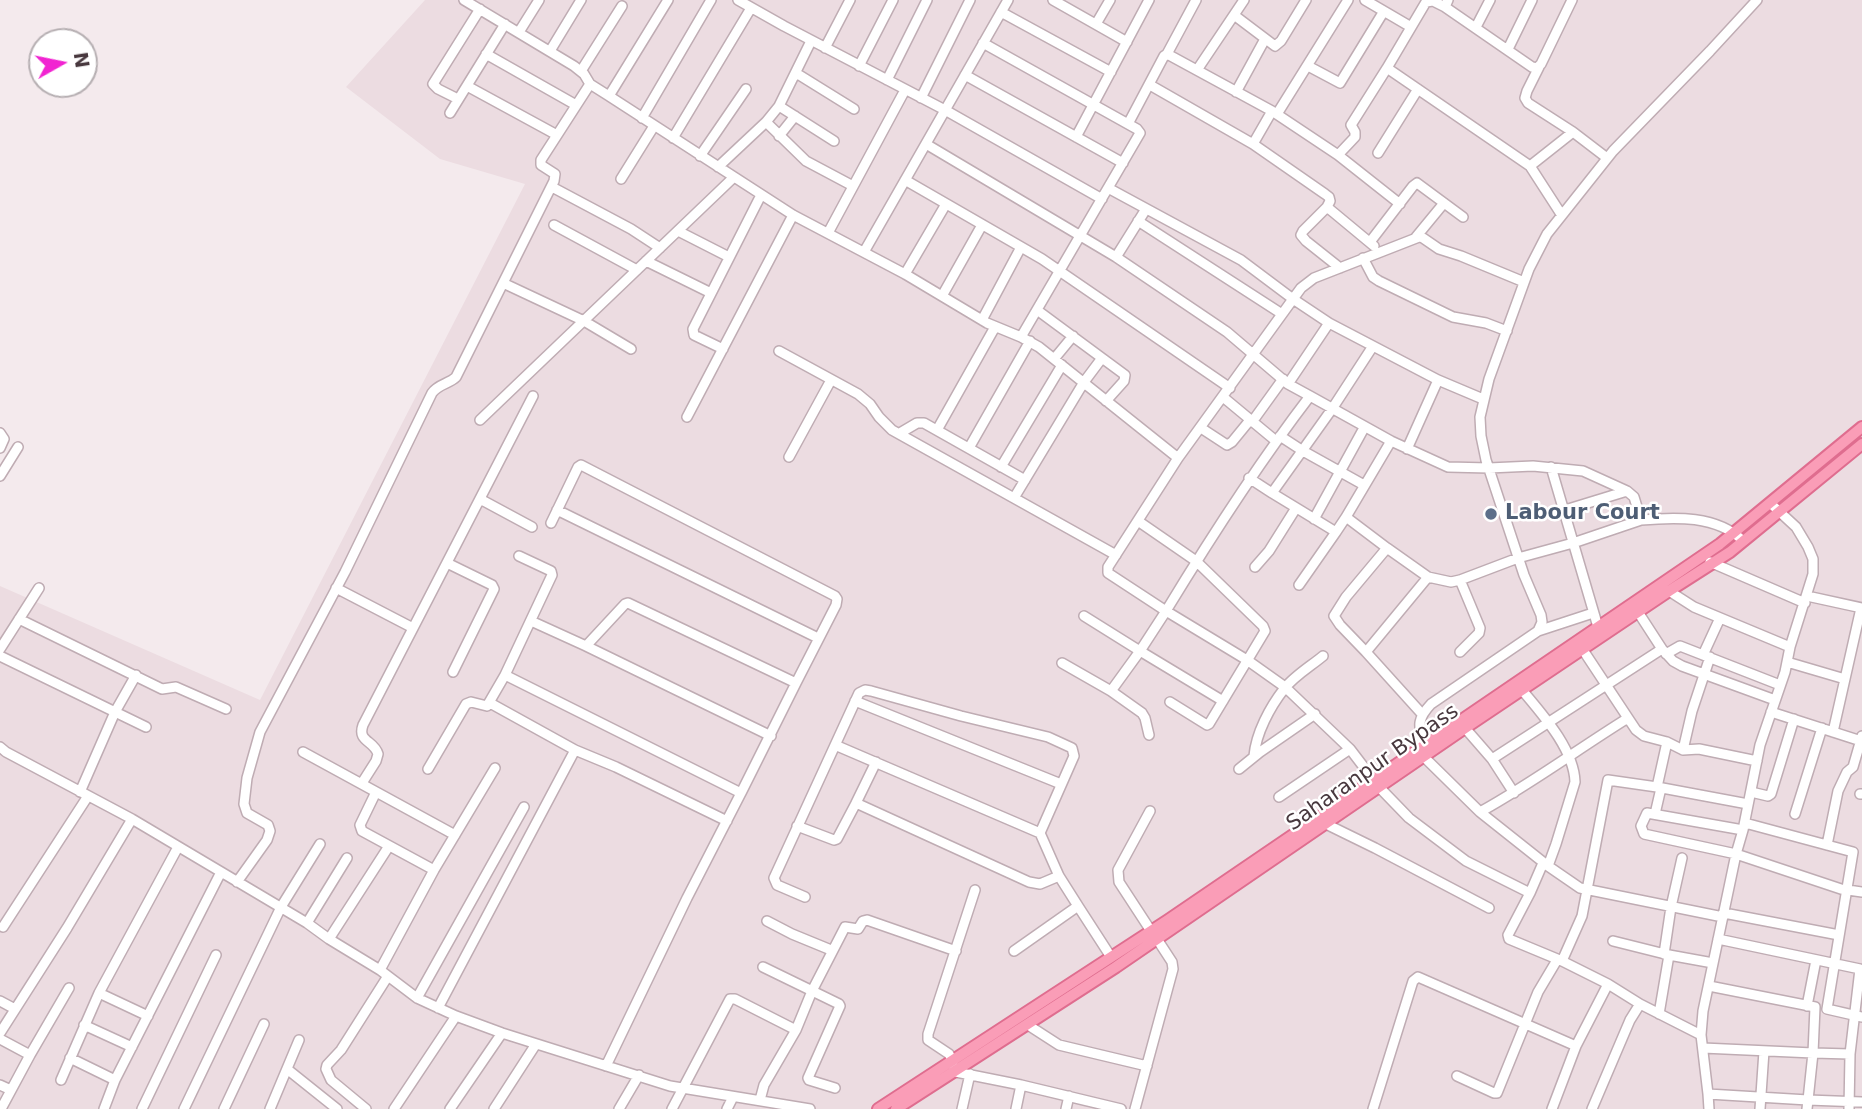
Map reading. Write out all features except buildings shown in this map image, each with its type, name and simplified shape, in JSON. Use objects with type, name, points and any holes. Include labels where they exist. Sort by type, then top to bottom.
[{"type":"main road","points":[[1423,751],[1700,558],[1862,427]]},
{"type":"main road","name":"Saharanpur Bypass","points":[[897,1109],[953,1065],[1028,1025],[1154,935],[1326,824],[1376,783],[1423,751],[1465,727],[1712,564],[1862,444]]},
{"type":"main road","points":[[1154,935],[1376,783]]},
{"type":"main road","points":[[878,1109],[953,1065],[1111,957],[1132,950]]},
{"type":"street","points":[[464,0],[581,71],[590,84],[793,215],[905,274],[995,327],[1026,339],[1178,458]]},
{"type":"street","points":[[519,33],[539,0]]},
{"type":"street","points":[[550,51],[581,0]]},
{"type":"street","points":[[609,96],[668,0]]},
{"type":"street","points":[[642,118],[711,0]]},
{"type":"street","points":[[737,0],[945,110],[1102,199]]},
{"type":"street","points":[[825,48],[850,0]]},
{"type":"street","points":[[859,66],[893,0]]},
{"type":"street","points":[[887,80],[927,0]]},
{"type":"street","points":[[921,98],[970,0]]},
{"type":"street","points":[[864,252],[1008,0]]},
{"type":"street","points":[[1053,0],[1067,3],[1127,42]]},
{"type":"street","points":[[1096,24],[1110,0]]},
{"type":"street","points":[[1076,137],[1149,0]]},
{"type":"street","points":[[1128,124],[1196,0]]},
{"type":"street","points":[[1197,70],[1244,0]]},
{"type":"street","points":[[1234,15],[1275,46],[1279,44],[1306,0]]},
{"type":"street","points":[[1253,144],[1308,65],[1348,0]]},
{"type":"street","points":[[1365,0],[1411,27]]},
{"type":"street","points":[[1338,155],[1355,136],[1351,125],[1428,0],[1446,3],[1532,67],[1539,67]]},
{"type":"street","points":[[1476,27],[1490,0]]},
{"type":"street","points":[[1508,49],[1532,0]]},
{"type":"street","points":[[1573,0],[1525,98],[1528,103],[1573,132],[1607,159]]},
{"type":"street","points":[[1538,631],[1542,622],[1541,615],[1518,558],[1481,436],[1483,399],[1537,250],[1561,214],[1607,159],[1757,0]]},
{"type":"street","points":[[581,71],[622,6]]},
{"type":"street","points":[[673,138],[751,8]]},
{"type":"street","points":[[458,99],[433,84],[480,9]]},
{"type":"street","points":[[1308,65],[1340,83],[1384,11]]},
{"type":"street","points":[[1001,12],[1111,72]]},
{"type":"street","points":[[450,113],[505,24]]},
{"type":"street","points":[[1236,92],[1265,39]]},
{"type":"street","points":[[718,167],[766,122],[779,106],[811,41]]},
{"type":"street","points":[[969,449],[1026,339],[1037,310],[1140,133],[1094,104],[983,43]]},
{"type":"street","points":[[486,54],[576,104]]},
{"type":"street","points":[[1167,54],[1275,113],[1338,155],[1400,204]]},
{"type":"street","points":[[1387,68],[1530,166],[1561,214]]},
{"type":"street","points":[[796,73],[854,109]]},
{"type":"street","points":[[965,75],[1123,163]]},
{"type":"street","points":[[237,882],[267,840],[270,831],[268,825],[247,813],[244,804],[247,778],[260,732],[336,588],[432,393],[437,387],[456,377],[556,177],[540,162],[590,84]]},
{"type":"street","points":[[1150,85],[1253,144],[1325,194],[1330,201],[1327,207],[1301,235],[1340,268]]},
{"type":"street","points":[[467,86],[557,135]]},
{"type":"street","points":[[700,156],[746,89]]},
{"type":"street","points":[[1378,153],[1418,89]]},
{"type":"street","points":[[828,233],[905,90]]},
{"type":"street","points":[[779,106],[834,142]]},
{"type":"street","points":[[779,136],[795,116]]},
{"type":"street","points":[[766,122],[806,161],[853,186]]},
{"type":"street","points":[[621,179],[654,126]]},
{"type":"street","points":[[1530,166],[1573,132]]},
{"type":"street","points":[[926,144],[1116,257],[1227,332],[1286,381],[1364,428],[1442,466],[1533,466],[1583,471],[1627,491],[1634,497],[1641,520]]},
{"type":"street","points":[[480,420],[734,177]]},
{"type":"street","points":[[905,180],[1059,271],[1230,388]]},
{"type":"street","points":[[1370,242],[1417,183],[1463,217]]},
{"type":"street","points":[[552,187],[631,229],[660,248]]},
{"type":"street","points":[[1108,188],[1241,260],[1329,323],[1438,380],[1483,399]]},
{"type":"street","points":[[723,349],[694,335],[693,332],[761,194]]},
{"type":"street","points":[[1444,203],[1416,237],[1314,278],[1301,288],[1178,458],[1108,567],[1109,575],[1247,660],[1285,687],[1350,749],[1376,783],[1409,818],[1466,861],[1530,893]]},
{"type":"street","points":[[905,274],[946,204]]},
{"type":"street","points":[[1327,207],[1381,251]]},
{"type":"street","points":[[1116,257],[1146,209]]},
{"type":"street","points":[[687,417],[793,215]]},
{"type":"street","points":[[1138,222],[1282,314]]},
{"type":"street","points":[[554,225],[637,270]]},
{"type":"street","points":[[942,296],[982,225]]},
{"type":"street","points":[[678,230],[729,257]]},
{"type":"street","points":[[1416,237],[1423,238],[1439,249],[1524,282]]},
{"type":"street","points":[[982,320],[1021,247]]},
{"type":"street","points":[[1363,258],[1373,277],[1379,281],[1453,317],[1507,331]]},
{"type":"street","points":[[646,261],[711,293]]},
{"type":"street","points":[[503,283],[584,321],[631,349]]},
{"type":"street","points":[[1037,310],[1125,375],[1124,381],[1106,401]]},
{"type":"street","points":[[1201,428],[1227,446],[1233,442],[1286,381],[1329,323]]},
{"type":"street","points":[[937,430],[995,327]]},
{"type":"street","points":[[1001,467],[1073,336]]},
{"type":"street","points":[[1272,493],[1373,346]]},
{"type":"street","points":[[779,351],[866,400],[888,425],[900,433],[1116,555]]},
{"type":"street","points":[[1014,498],[1084,382],[1102,358]]},
{"type":"street","points":[[789,457],[831,380]]},
{"type":"street","points":[[1407,449],[1438,380]]},
{"type":"street","points":[[362,783],[376,761],[378,751],[363,737],[362,728],[533,396]]},
{"type":"street","points":[[1111,691],[1140,651],[1250,478],[1310,396]]},
{"type":"street","points":[[1223,397],[1251,421],[1278,438],[1364,485]]},
{"type":"street","points":[[900,433],[921,422],[1025,480]]},
{"type":"street","points":[[1314,519],[1364,428]]},
{"type":"street","points":[[0,433],[4,439],[0,448]]},
{"type":"street","points":[[1299,585],[1346,517],[1391,441]]},
{"type":"street","points":[[0,476],[18,446]]},
{"type":"street","points":[[551,523],[581,465],[837,598],[836,605],[771,736],[687,898],[607,1066]]},
{"type":"street","points":[[1550,467],[1598,627]]},
{"type":"street","points":[[1250,478],[1336,532]]},
{"type":"street","points":[[1564,510],[1627,491]]},
{"type":"street","points":[[480,499],[532,527]]},
{"type":"street","points":[[1709,1109],[1701,1035],[1703,1011],[1760,745],[1813,574],[1808,547],[1796,527],[1770,503]]},
{"type":"street","points":[[1255,567],[1269,551],[1296,508]]},
{"type":"street","points":[[557,510],[818,638]]},
{"type":"street","points":[[1346,517],[1429,577],[1451,582],[1641,520],[1673,517],[1712,523],[1734,532],[1743,541]]},
{"type":"street","points":[[1138,521],[1196,561],[1264,628],[1265,634],[1210,723],[1207,725],[1170,702]]},
{"type":"street","points":[[1387,548],[1346,597],[1334,616],[1422,714]]},
{"type":"street","points":[[428,769],[467,703],[484,706],[490,703],[552,575],[551,572],[519,556]]},
{"type":"street","points":[[1700,558],[1806,599],[1861,608],[1833,732]]},
{"type":"street","points":[[447,563],[494,587],[453,672]]},
{"type":"street","points":[[1366,652],[1429,577]]},
{"type":"street","points":[[1460,580],[1480,628],[1479,633],[1460,652]]},
{"type":"street","points":[[0,649],[4,634],[19,619],[38,588]]},
{"type":"street","points":[[336,588],[414,628]]},
{"type":"street","points":[[1669,591],[1694,607],[1790,647]]},
{"type":"street","points":[[586,646],[628,603],[796,683]]},
{"type":"street","points":[[1638,612],[1673,661],[1775,700]]},
{"type":"street","points":[[1593,613],[1538,631],[1431,704],[1422,714],[1419,728],[1423,751],[1480,812],[1545,865],[1580,888],[1671,907],[1839,935]]},
{"type":"street","points":[[1084,616],[1223,701]]},
{"type":"street","points":[[1683,750],[1707,656],[1720,618]]},
{"type":"street","points":[[19,619],[162,689],[176,687],[226,709]]},
{"type":"street","points":[[531,621],[771,736]]},
{"type":"street","points":[[1492,759],[1606,685],[1664,652],[1680,646],[1780,685]]},
{"type":"street","points":[[1583,650],[1636,730],[1644,736],[1667,742],[1683,750],[1699,749],[1757,761]]},
{"type":"street","points":[[0,656],[146,727]]},
{"type":"street","points":[[1254,756],[1257,740],[1270,710],[1285,687],[1323,656]]},
{"type":"street","points":[[1787,662],[1845,679]]},
{"type":"street","points":[[1062,663],[1111,691],[1142,713],[1149,735]]},
{"type":"street","points":[[3,927],[84,794],[95,755],[136,675]]},
{"type":"street","points":[[505,675],[741,793]]},
{"type":"street","points":[[1522,690],[1549,723],[1569,757],[1574,782],[1556,844],[1509,939],[1560,960],[1701,1035]]},
{"type":"street","points":[[805,897],[777,885],[774,880],[861,692],[871,691],[1048,737],[1072,748],[1074,756],[1040,834]]},
{"type":"street","points":[[855,701],[1061,785]]},
{"type":"street","points":[[490,703],[575,750],[727,821]]},
{"type":"street","points":[[1771,712],[1833,732],[1862,737],[1853,767],[1847,772],[1838,791],[1827,845]]},
{"type":"street","points":[[1239,769],[1315,714]]},
{"type":"street","points":[[1480,812],[1514,793],[1628,718]]},
{"type":"street","points":[[1751,792],[1768,796],[1771,794],[1794,719]]},
{"type":"street","points":[[1465,727],[1492,759],[1514,793]]},
{"type":"street","points":[[1795,814],[1822,728]]},
{"type":"street","points":[[1655,814],[1667,742]]},
{"type":"street","points":[[835,745],[1040,834],[1059,876],[1111,957]]},
{"type":"street","points":[[1279,797],[1350,749]]},
{"type":"street","points":[[0,762],[2,750],[132,819],[307,923],[380,970],[417,998],[456,1016],[682,1089],[810,1109]]},
{"type":"street","points":[[438,1007],[575,750]]},
{"type":"street","points":[[303,752],[455,835]]},
{"type":"street","points":[[797,826],[837,839],[876,762]]},
{"type":"street","points":[[380,970],[434,870],[495,768]]},
{"type":"street","points":[[1457,1076],[1497,1093],[1538,992],[1560,960],[1582,916],[1608,780],[1748,804]]},
{"type":"street","points":[[376,792],[360,828],[367,835],[434,870]]},
{"type":"street","points":[[856,803],[1029,882],[1040,884],[1059,876]]},
{"type":"street","points":[[417,998],[524,807]]},
{"type":"street","points":[[1135,1109],[1173,969],[1172,962],[1117,875],[1150,811]]},
{"type":"street","points":[[1827,1009],[1847,890],[1857,853],[1744,826],[1655,814],[1645,814],[1641,826],[1644,834],[1736,854],[1847,890],[1862,892]]},
{"type":"street","points":[[0,1033],[132,819]]},
{"type":"street","points":[[1326,824],[1489,908]]},
{"type":"street","points":[[184,1109],[281,907],[320,844]]},
{"type":"street","points":[[329,939],[389,846]]},
{"type":"street","points":[[61,1080],[99,993],[178,847]]},
{"type":"street","points":[[307,923],[348,858]]},
{"type":"street","points":[[1659,1014],[1671,907],[1682,858]]},
{"type":"street","points":[[104,1109],[115,1080],[221,872]]},
{"type":"street","points":[[975,890],[928,1038],[949,1054],[953,1065],[970,1074],[1121,1109]]},
{"type":"street","points":[[1014,951],[1078,906]]},
{"type":"street","points":[[760,1100],[764,1085],[796,1030],[831,950],[845,927],[858,929],[863,921],[867,920],[956,951]]},
{"type":"street","points":[[767,921],[831,950]]},
{"type":"street","points":[[1718,939],[1834,964],[1861,967],[1858,1016],[1850,1054],[1849,1105]]},
{"type":"street","points":[[1613,941],[1713,963]]},
{"type":"street","points":[[142,1109],[216,956]]},
{"type":"street","points":[[1807,1105],[1813,1053],[1811,1007],[1816,960]]},
{"type":"street","points":[[762,967],[837,1002],[840,1006],[808,1078],[835,1088]]},
{"type":"street","points":[[366,1109],[331,1080],[326,1069],[388,976]]},
{"type":"street","points":[[1373,1109],[1415,978],[1576,1046]]},
{"type":"street","points":[[1552,1109],[1576,1046],[1608,984]]},
{"type":"street","points":[[1709,986],[1858,1016]]},
{"type":"street","points":[[1,1109],[69,988]]},
{"type":"street","points":[[99,993],[148,1016]]},
{"type":"street","points":[[673,1109],[730,999],[735,999],[796,1030]]},
{"type":"street","points":[[0,1000],[15,1009]]},
{"type":"street","points":[[1592,1109],[1630,1020],[1640,1004]]},
{"type":"street","points":[[394,1109],[456,1016]]},
{"type":"street","points":[[223,1109],[264,1024]]},
{"type":"street","points":[[84,1025],[132,1047]]},
{"type":"street","points":[[1028,1025],[1059,1045],[1147,1066]]},
{"type":"street","points":[[450,1109],[502,1033]]},
{"type":"street","points":[[0,1039],[30,1055]]},
{"type":"street","points":[[270,1109],[299,1040]]},
{"type":"street","points":[[494,1109],[536,1044]]},
{"type":"street","points":[[1703,1048],[1850,1054]]},
{"type":"street","points":[[1760,1109],[1764,1051]]},
{"type":"street","points":[[71,1058],[115,1080]]},
{"type":"street","points":[[287,1069],[337,1109]]},
{"type":"street","points":[[962,1109],[970,1074]]},
{"type":"street","points":[[619,1109],[639,1075]]},
{"type":"street","points":[[1016,1109],[1021,1084]]},
{"type":"street","points":[[0,1085],[11,1090]]},
{"type":"street","points":[[1709,1094],[1760,1097],[1807,1105],[1849,1105],[1862,1102]]},
{"type":"street","points":[[1066,1109],[1069,1096]]},
{"type":"street","points":[[727,1109],[733,1097]]},
{"type":"shaded area","points":[[425,0],[1862,0],[1862,1109],[0,1109],[0,586],[260,700],[525,184],[440,159],[346,87]]},
{"type":"place","name":"Labour Court","points":[[1491,514]]}]
